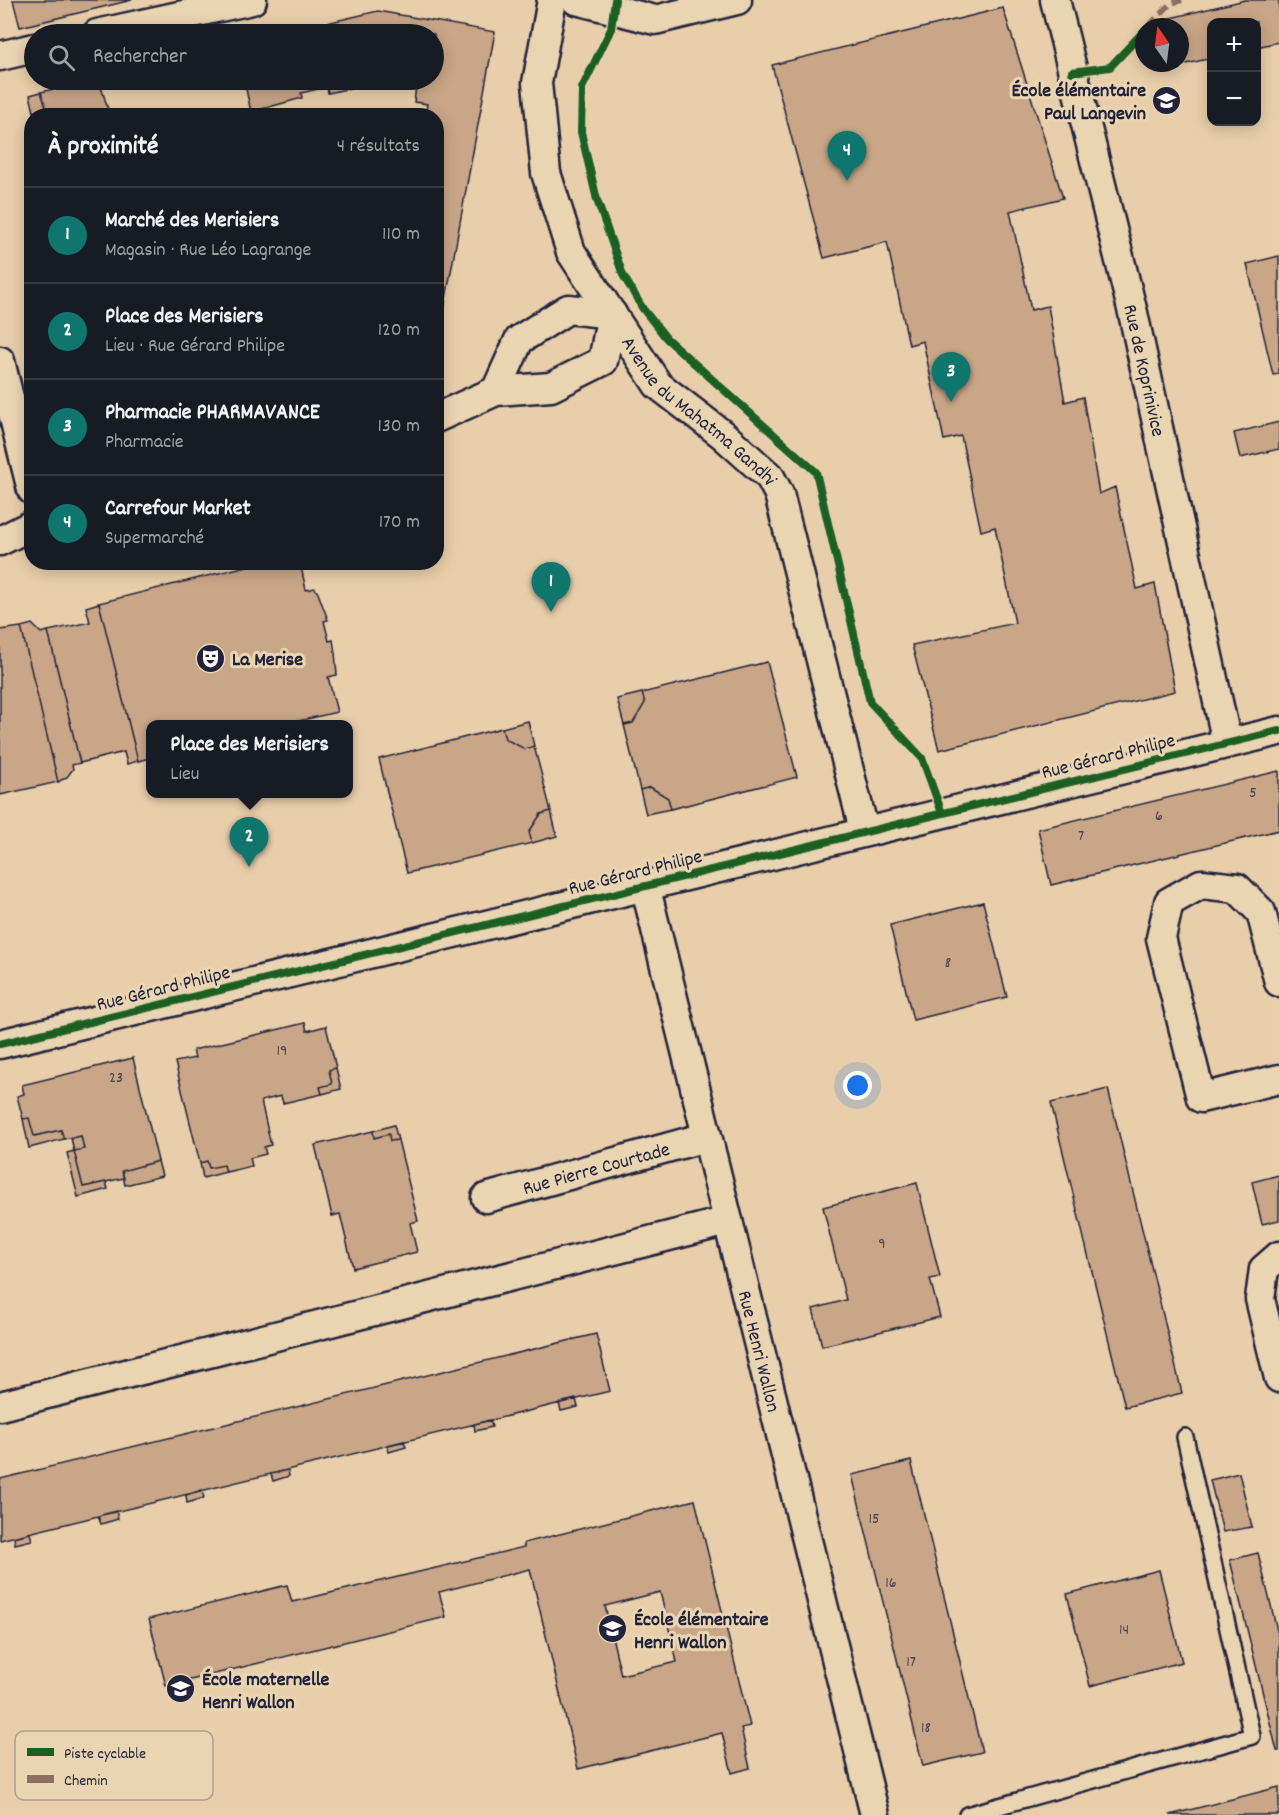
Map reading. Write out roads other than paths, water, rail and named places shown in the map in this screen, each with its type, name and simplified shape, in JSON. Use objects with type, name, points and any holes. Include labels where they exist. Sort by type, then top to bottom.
[{"type":"street","points":[[143,24],[252,0]]},
{"type":"street","name":"Avenue du Mahatma Gandhi","points":[[552,0],[537,83],[546,173],[571,252],[658,385],[723,435],[770,477],[779,494],[864,830]]},
{"type":"street","points":[[576,0],[655,20],[737,0]]},
{"type":"street","name":"Rue de Koprinivice","points":[[1055,0],[1133,313],[1227,743]]},
{"type":"street","points":[[0,56],[24,50]]},
{"type":"street","points":[[444,414],[496,391],[551,387],[603,361],[612,314],[568,309],[519,340],[496,391]]},
{"type":"street","points":[[0,361],[24,458]]},
{"type":"street","points":[[0,541],[24,529]]},
{"type":"street","name":"Rue Gérard Philipe","points":[[0,1044],[864,830],[1279,731]]},
{"type":"street","points":[[1279,982],[1261,912],[1237,888],[1201,884],[1169,902],[1161,938],[1201,1098],[1279,1079]]},
{"type":"street","name":"Rue Henri Wallon","points":[[645,885],[706,1137],[781,1424],[875,1815]]},
{"type":"street","name":"Rue Pierre Courtade","points":[[486,1198],[706,1137]]},
{"type":"street","points":[[0,1406],[728,1221]]},
{"type":"street","points":[[1279,1256],[1264,1269],[1260,1299],[1279,1378]]},
{"type":"lane","points":[[967,1815],[1252,1736],[1185,1437]]},
{"type":"place","name":"École élémentaire Paul Langevin","points":[[1167,100]]},
{"type":"place","name":"Carrefour Market","points":[[847,181]]},
{"type":"place","name":"Pharmacie PHARMAVANCE","points":[[951,402]]},
{"type":"place","name":"Marché des Merisiers","points":[[551,612]]},
{"type":"place","name":"La Merise","points":[[211,658]]},
{"type":"place","name":"Place des Merisiers","points":[[249,867]]},
{"type":"place","name":"École élémentaire Henri Wallon","points":[[613,1629]]},
{"type":"place","name":"École maternelle Henri Wallon","points":[[181,1689]]}]
